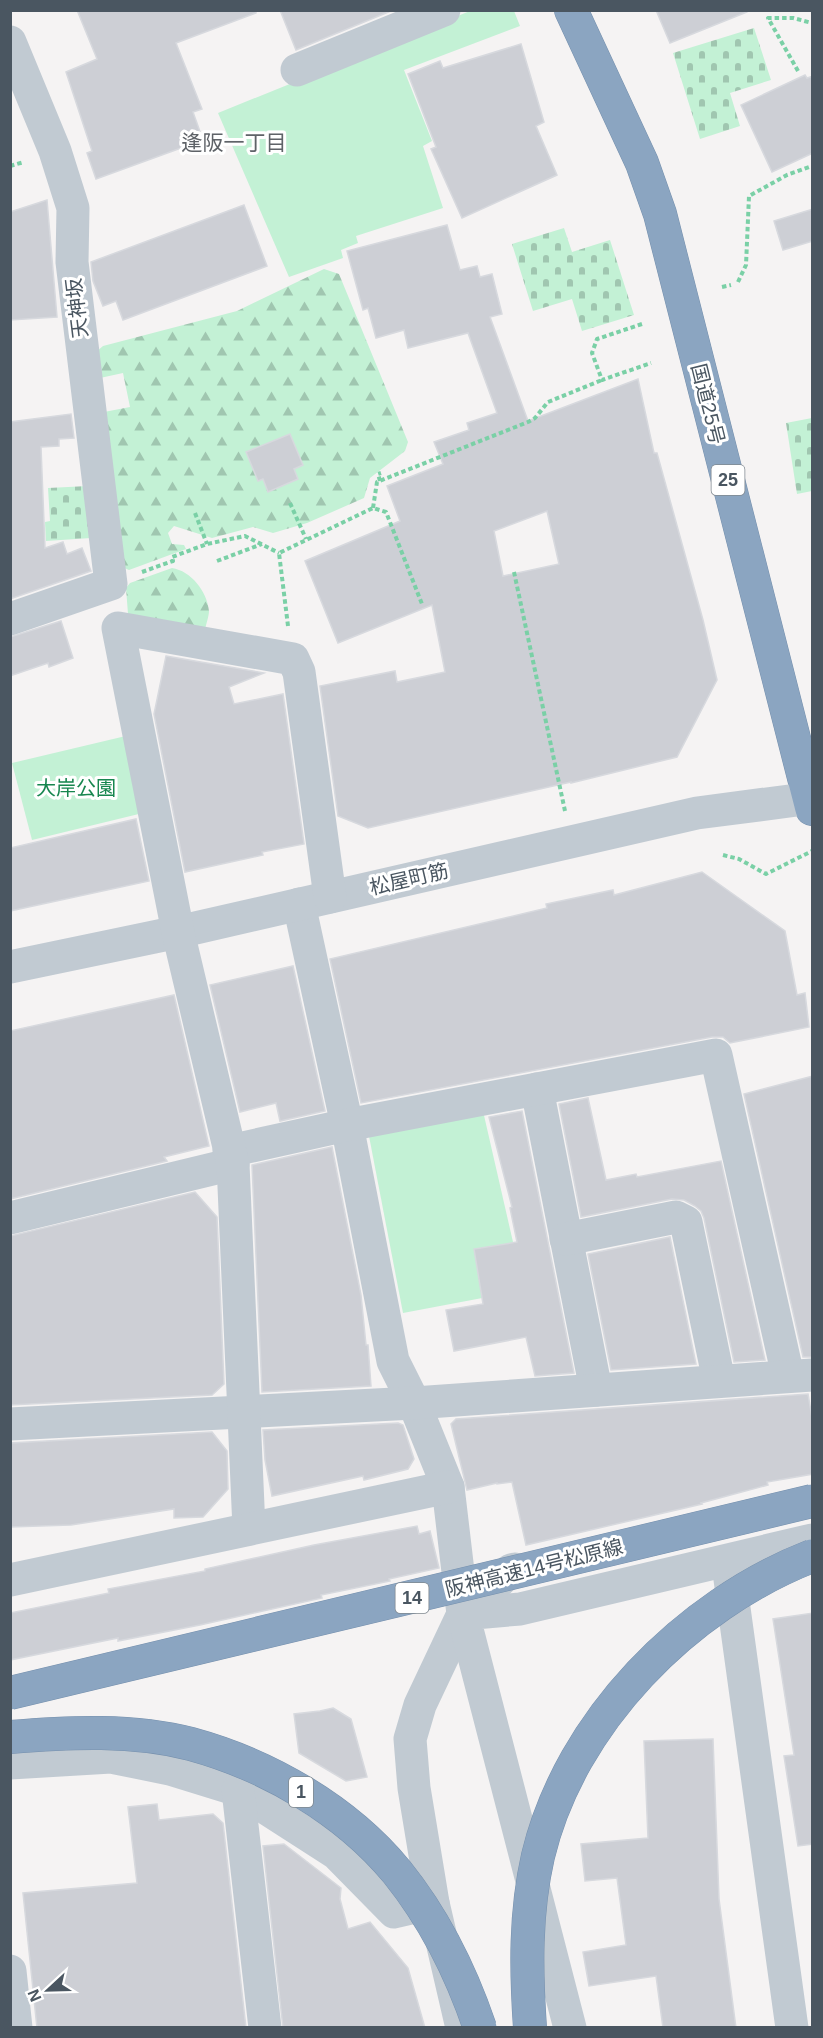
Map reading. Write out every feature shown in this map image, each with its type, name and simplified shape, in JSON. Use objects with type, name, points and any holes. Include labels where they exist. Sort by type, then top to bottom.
[{"type":"highway","name":"国道25号","points":[[571,10],[642,162],[660,214],[812,802]]},
{"type":"highway","name":"阪神高速14号松原線","points":[[10,1693],[813,1501]]},
{"type":"highway","points":[[530,2028],[526,1968],[529,1908],[538,1856],[552,1810],[576,1761],[603,1718],[636,1678],[675,1639],[725,1601],[762,1579],[813,1556]]},
{"type":"highway","name":"1","points":[[10,1737],[88,1733],[137,1736],[190,1744],[236,1759],[282,1780],[361,1835],[396,1871],[427,1914],[452,1958],[480,2028]]},
{"type":"street","points":[[297,70],[444,10]]},
{"type":"street","name":"天神坂","points":[[10,42],[55,151],[73,208],[72,262],[111,584]]},
{"type":"street","points":[[10,619],[111,584]]},
{"type":"street","points":[[249,1529],[231,1157],[178,932],[118,628],[293,659],[299,672],[315,900],[347,1125],[393,1361],[414,1403],[448,1487],[463,1614],[570,2028]]},
{"type":"street","name":"松屋町筋","points":[[10,967],[178,932],[697,813],[812,802]]},
{"type":"street","points":[[10,1218],[347,1125],[716,1055],[800,1376],[414,1403],[10,1424]]},
{"type":"street","points":[[537,1089],[596,1389]]},
{"type":"street","points":[[566,1239],[676,1217],[686,1222],[719,1381]]},
{"type":"street","points":[[10,1580],[448,1487]]},
{"type":"street","points":[[462,2028],[433,1903],[414,1788],[410,1739],[420,1705],[463,1614],[511,1570],[813,1501]]},
{"type":"street","points":[[722,1522],[792,2028]]},
{"type":"street","points":[[463,1614],[520,1608],[813,1540]]},
{"type":"street","points":[[10,1762],[111,1757],[170,1769],[238,1790],[336,1853],[394,1912],[433,1903]]},
{"type":"street","points":[[238,1790],[265,2028]]},
{"type":"street","points":[[10,1971],[16,2028]]},
{"type":"path","points":[[790,10],[793,18]]},
{"type":"path","points":[[798,71],[768,18],[793,18],[813,23]]},
{"type":"path","points":[[738,282],[746,265],[749,196],[787,175],[813,166]]},
{"type":"path","points":[[722,287],[731,285]]},
{"type":"path","points":[[602,380],[592,353],[597,339],[642,324]]},
{"type":"path","points":[[373,508],[377,482],[528,422],[535,418],[548,402],[651,363]]},
{"type":"path","points":[[380,481],[378,474],[381,473]]},
{"type":"path","points":[[290,503],[306,539]]},
{"type":"path","points":[[279,553],[373,508],[386,512],[422,604]]},
{"type":"path","points":[[195,513],[207,543]]},
{"type":"path","points":[[111,584],[173,561],[172,557],[207,543],[245,536],[279,553]]},
{"type":"path","points":[[217,561],[262,543]]},
{"type":"path","points":[[279,553],[288,630]]},
{"type":"path","points":[[514,572],[571,841]]},
{"type":"path","points":[[723,855],[739,859],[766,874],[813,851]]},
{"type":"green space","points":[[470,11],[514,11],[520,26],[404,70],[432,141],[423,146],[443,208],[356,236],[358,243],[341,250],[343,258],[289,277],[218,113]]},
{"type":"green space","points":[[754,28],[771,80],[730,93],[740,126],[700,139],[673,53]]},
{"type":"green space","points":[[564,228],[572,252],[610,240],[634,315],[582,331],[572,299],[533,311],[512,244]]},
{"type":"green space","points":[[324,269],[339,274],[408,442],[405,451],[370,478],[364,498],[307,523],[273,533],[253,527],[212,538],[174,526],[168,533],[172,544],[184,545],[186,549],[129,570],[122,567],[104,412],[130,407],[123,373],[100,378],[96,352],[103,346],[237,311]]},
{"type":"green space","points":[[812,418],[812,491],[797,494],[786,423]]},
{"type":"green space","points":[[88,486],[91,538],[46,541],[45,522],[50,521],[48,488]]},
{"type":"green space","points":[[172,568],[192,578],[205,596],[209,611],[205,630],[128,614],[126,588],[130,583]]},
{"type":"green space","name":"大岸公園","points":[[130,735],[147,812],[32,840],[12,763]]},
{"type":"green space","points":[[483,1111],[524,1290],[403,1313],[369,1136]]},
{"type":"building","points":[[77,10],[256,10],[256,13],[176,43],[202,109],[193,112],[203,140],[96,179],[87,153],[92,151],[66,72],[97,59]]},
{"type":"building","points":[[280,10],[391,10],[391,11],[296,50]]},
{"type":"building","points":[[656,10],[747,10],[747,12],[670,43]]},
{"type":"building","points":[[521,44],[544,122],[536,126],[557,175],[462,218],[431,149],[436,147],[408,74],[440,61],[443,68]]},
{"type":"building","points":[[805,75],[807,78],[813,76],[813,153],[772,172],[741,105]]},
{"type":"building","points":[[47,200],[57,317],[10,320],[10,212]]},
{"type":"building","points":[[244,205],[267,266],[123,320],[116,301],[103,306],[93,281],[91,262]]},
{"type":"building","points":[[813,209],[813,241],[783,250],[774,221]]},
{"type":"building","points":[[447,225],[460,270],[477,266],[480,277],[492,274],[502,314],[490,317],[528,421],[638,379],[654,453],[657,453],[717,680],[677,757],[368,828],[338,816],[320,686],[395,671],[397,682],[445,672],[432,605],[338,643],[305,561],[400,521],[387,486],[443,464],[434,442],[469,430],[467,423],[497,413],[468,333],[408,348],[404,330],[376,338],[368,308],[363,310],[347,251]],"holes":[[[547,511],[559,564],[503,576],[494,531]]]},
{"type":"building","points":[[71,414],[74,438],[59,439],[59,446],[41,447],[45,548],[63,542],[67,554],[82,548],[91,571],[10,599],[10,422]]},
{"type":"building","points":[[290,434],[303,465],[294,469],[298,479],[268,492],[263,479],[258,481],[246,452]]},
{"type":"building","points":[[61,621],[73,658],[49,667],[48,663],[10,676],[10,637]]},
{"type":"building","points":[[166,656],[264,673],[229,687],[234,704],[283,694],[304,844],[262,852],[263,855],[185,872],[154,714]]},
{"type":"building","points":[[136,819],[149,881],[10,911],[10,848]]},
{"type":"building","points":[[702,872],[785,931],[797,995],[805,993],[809,1027],[730,1043],[723,1037],[712,1037],[361,1103],[330,959],[547,908],[546,904],[613,890],[614,895]]},
{"type":"building","points":[[293,966],[325,1111],[280,1121],[276,1103],[240,1112],[210,985]]},
{"type":"building","points":[[174,995],[209,1146],[164,1157],[167,1161],[10,1199],[10,1031]]},
{"type":"building","points":[[813,1076],[813,1357],[803,1357],[744,1094]]},
{"type":"building","points":[[588,1098],[606,1180],[636,1174],[637,1177],[721,1161],[765,1360],[734,1362],[704,1218],[695,1206],[684,1200],[672,1199],[581,1217],[559,1104]]},
{"type":"building","points":[[522,1111],[574,1373],[535,1376],[526,1337],[454,1351],[446,1310],[483,1304],[474,1249],[517,1242],[510,1208],[512,1207],[489,1117]]},
{"type":"building","points":[[332,1147],[361,1295],[371,1386],[262,1392],[252,1165]]},
{"type":"building","points":[[195,1192],[217,1217],[224,1384],[212,1395],[10,1405],[10,1236]]},
{"type":"building","points":[[670,1237],[696,1364],[611,1370],[588,1254]]},
{"type":"building","points":[[808,1394],[813,1423],[813,1474],[767,1482],[768,1485],[702,1504],[526,1545],[512,1482],[467,1490],[451,1424],[456,1419]]},
{"type":"building","points":[[398,1423],[403,1425],[414,1459],[408,1469],[364,1480],[363,1476],[272,1496],[265,1460],[263,1430]]},
{"type":"building","points":[[212,1432],[227,1451],[228,1489],[203,1517],[174,1518],[174,1509],[71,1525],[10,1527],[10,1443]]},
{"type":"building","points":[[417,1526],[419,1534],[430,1531],[439,1568],[321,1595],[322,1598],[200,1625],[118,1641],[118,1638],[10,1660],[10,1613],[109,1593],[108,1589],[205,1571],[205,1569],[314,1545]]},
{"type":"building","points":[[813,1613],[813,1844],[798,1846],[784,1756],[794,1755],[773,1619]]},
{"type":"building","points":[[333,1708],[351,1719],[367,1777],[346,1781],[299,1753],[294,1714]]},
{"type":"building","points":[[713,1739],[719,1899],[736,2028],[663,2028],[656,1976],[589,1986],[583,1952],[626,1945],[617,1878],[585,1881],[581,1844],[648,1838],[644,1741]]},
{"type":"building","points":[[157,1804],[159,1820],[213,1814],[223,1823],[246,2028],[37,2028],[23,1893],[137,1883],[128,1807]]},
{"type":"building","points":[[284,1844],[341,1888],[340,1899],[348,1929],[370,1922],[408,1968],[425,2028],[283,2028],[263,1846]]},
{"type":"district","name":"逢阪一丁目","points":[[234,143]]}]
